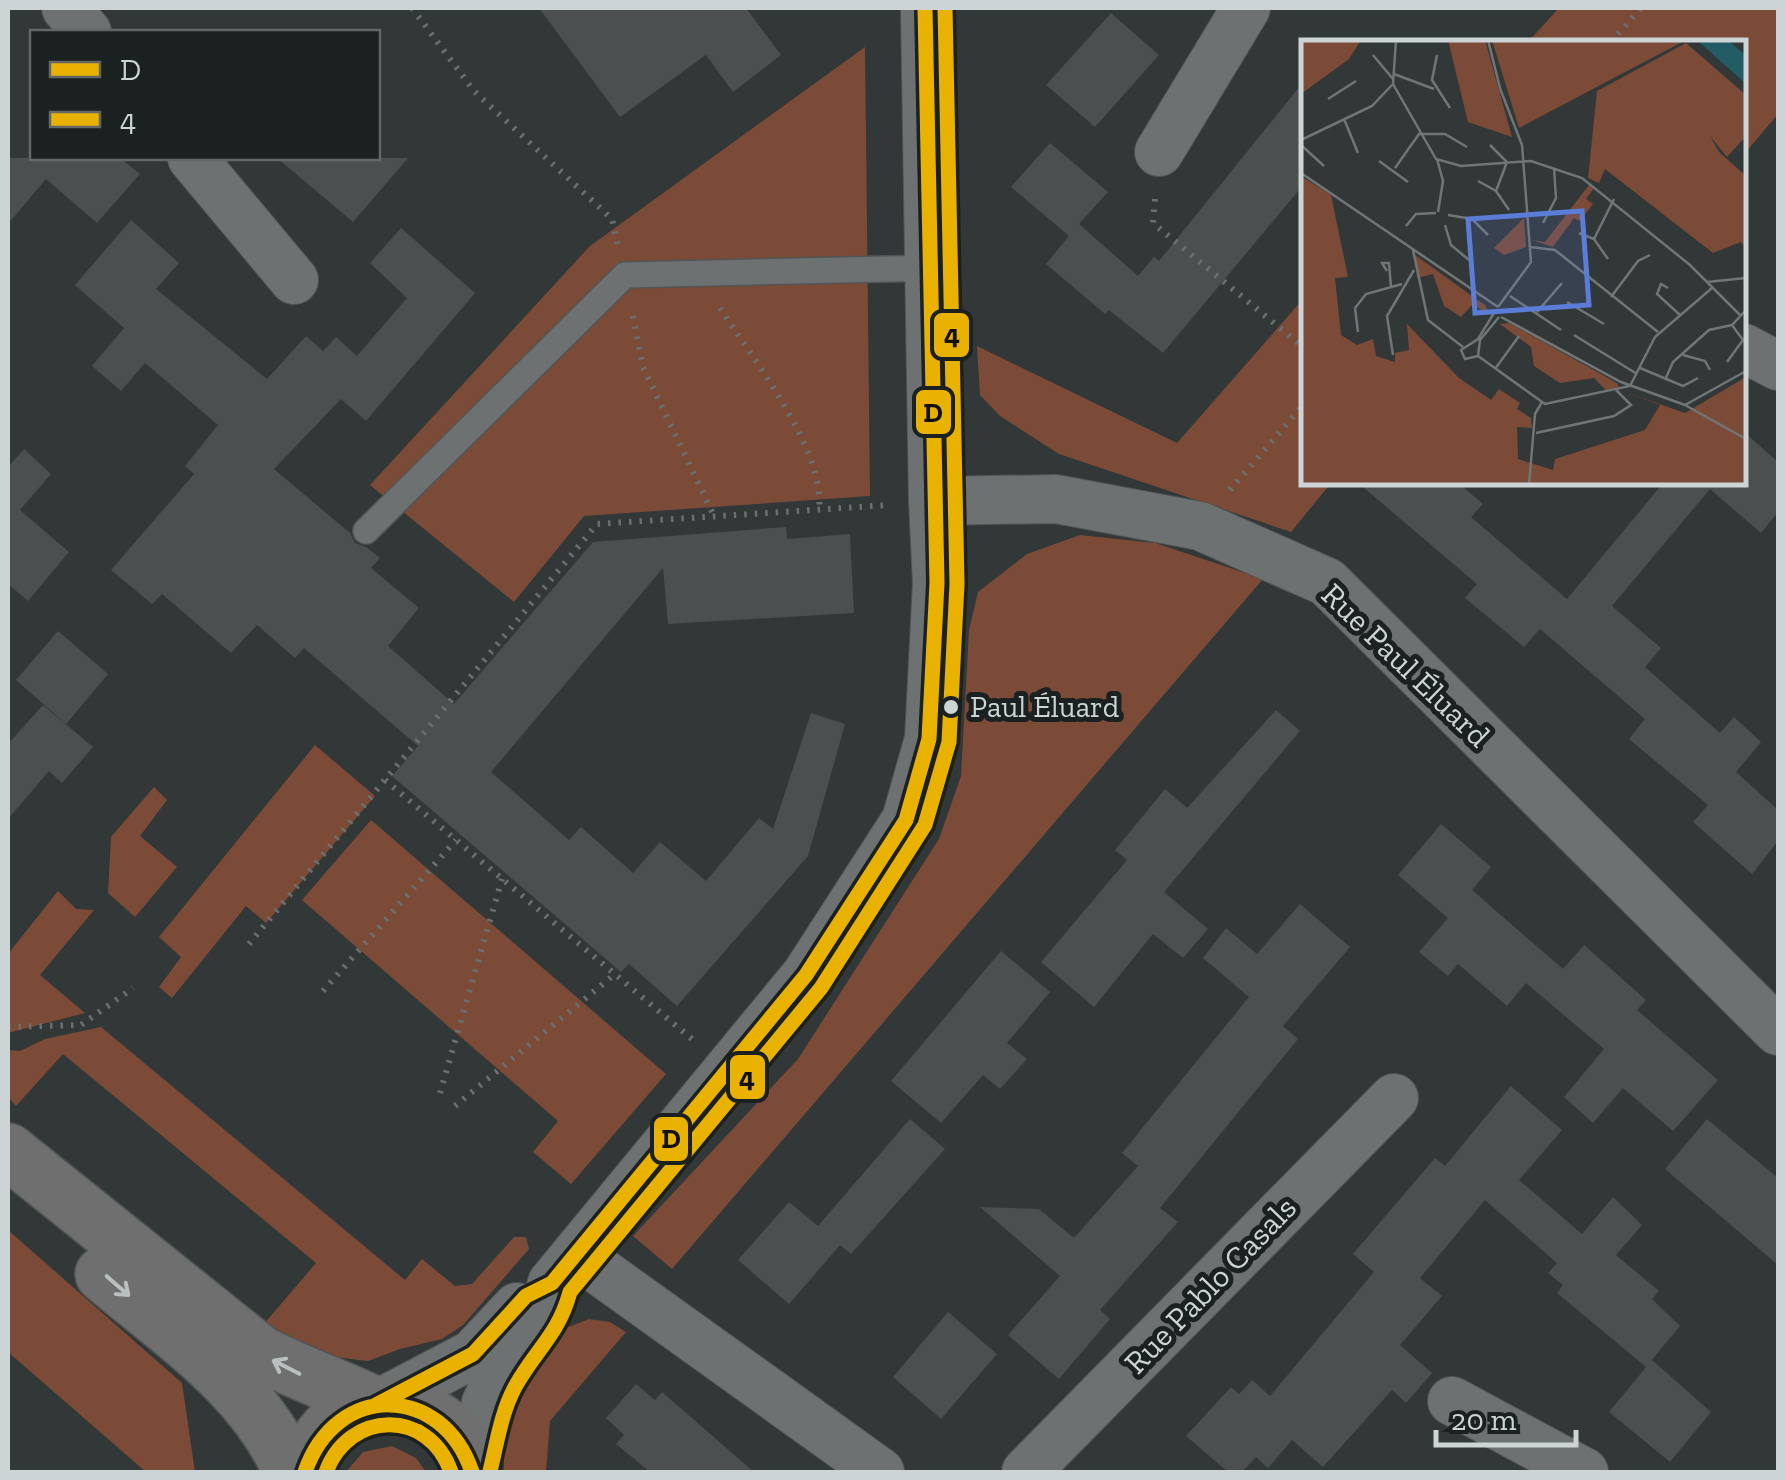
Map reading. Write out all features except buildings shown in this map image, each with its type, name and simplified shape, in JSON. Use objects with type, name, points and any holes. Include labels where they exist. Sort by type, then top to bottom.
[{"type":"main road","points":[[8,1150],[260,1353],[298,1374],[336,1385],[376,1404]]},
{"type":"main road","points":[[8,1192],[235,1386],[264,1419],[291,1472]]},
{"type":"main road","points":[[305,1472],[312,1451],[328,1428],[350,1413],[376,1404],[401,1404],[424,1411],[453,1434],[472,1470]]},
{"type":"street","points":[[66,8],[85,30]]},
{"type":"street","points":[[376,1404],[473,1354],[526,1296],[564,1268],[806,975],[906,820],[929,740],[937,583],[926,8]]},
{"type":"street","points":[[1159,152],[1246,8]]},
{"type":"street","points":[[194,160],[294,280]]},
{"type":"street","points":[[1746,349],[1778,366]]},
{"type":"street","name":"Rue Paul Éluard","points":[[933,502],[1056,499],[1200,526],[1326,582],[1778,1031]]},
{"type":"street","name":"Rue Pablo Casals","points":[[1026,1472],[1394,1098]]},
{"type":"street","points":[[472,1470],[486,1403],[499,1375],[544,1312],[564,1268]]},
{"type":"street","points":[[564,1268],[880,1472]]},
{"type":"street","points":[[1452,1401],[1584,1472]]},
{"type":"lane","points":[[366,531],[625,275],[931,268]]},
{"type":"path","points":[[412,8],[474,90],[612,219],[643,367],[714,516]]},
{"type":"path","points":[[1613,40],[1641,8]]},
{"type":"path","points":[[1159,152],[1153,223],[1301,346]]},
{"type":"path","points":[[698,273],[806,442],[820,500],[818,510]]},
{"type":"path","points":[[1200,526],[1301,408]]},
{"type":"path","points":[[249,944],[597,524],[933,502]]},
{"type":"path","points":[[385,780],[728,1070]]},
{"type":"path","points":[[323,991],[456,840]]},
{"type":"path","points":[[440,1093],[502,879]]},
{"type":"path","points":[[455,1106],[615,974]]},
{"type":"path","points":[[8,1027],[81,1025],[134,988]]},
{"type":"shaded area","points":[[1559,8],[1778,8],[1778,114],[1746,152],[1746,40],[1530,40]]},
{"type":"shaded area","points":[[865,47],[870,496],[584,516],[514,602],[370,485],[590,246]]},
{"type":"shaded area","points":[[1301,301],[1301,485],[1329,485],[1291,532],[1059,454],[1000,416],[980,395],[977,346],[1177,443]]},
{"type":"shaded area","points":[[1080,535],[1155,543],[1263,579],[672,1269],[633,1236],[798,1059],[939,839],[961,776],[969,630],[978,592],[1027,554]]},
{"type":"shaded area","points":[[315,745],[375,796],[266,923],[246,906],[172,998],[159,987],[181,957],[159,937]]},
{"type":"shaded area","points":[[154,787],[167,800],[140,836],[177,867],[135,917],[108,893],[111,837]]},
{"type":"shaded area","points":[[371,820],[666,1074],[571,1184],[533,1152],[558,1121],[302,900]]},
{"type":"shaded area","points":[[58,891],[76,909],[94,910],[40,975],[85,1013],[8,1033],[8,954]]},
{"type":"shaded area","points":[[101,1027],[405,1280],[422,1259],[455,1286],[472,1284],[514,1237],[526,1237],[529,1249],[463,1325],[442,1339],[368,1361],[325,1356],[263,1325],[316,1263],[63,1054],[16,1106],[8,1097],[8,1050],[20,1051],[45,1039]]},
{"type":"shaded area","points":[[8,1230],[182,1383],[195,1472],[146,1472],[8,1352]]},
{"type":"shaded area","points":[[589,1319],[610,1322],[626,1332],[550,1421],[546,1472],[504,1472],[503,1434],[520,1384],[566,1328]]},
{"type":"shaded area","points":[[392,1446],[416,1458],[426,1472],[346,1472],[363,1452]]},
{"type":"transit line","name":"D","points":[[376,1405],[473,1354],[526,1296],[552,1283],[806,975],[906,820],[929,739],[937,583],[925,8]]},
{"type":"transit line","name":"4","points":[[490,1471],[510,1397],[559,1320],[570,1292],[821,988],[925,825],[949,742],[957,584],[945,8]]},
{"type":"transit line","name":"D","points":[[305,1472],[320,1443],[340,1422],[364,1409],[389,1405],[414,1409],[438,1422],[457,1443],[472,1472]]},
{"type":"transit line","name":"4","points":[[326,1472],[337,1452],[352,1437],[370,1428],[389,1425],[425,1436],[440,1451],[451,1472]]},
{"type":"place","name":"Paul Éluard","points":[[951,707]]}]
